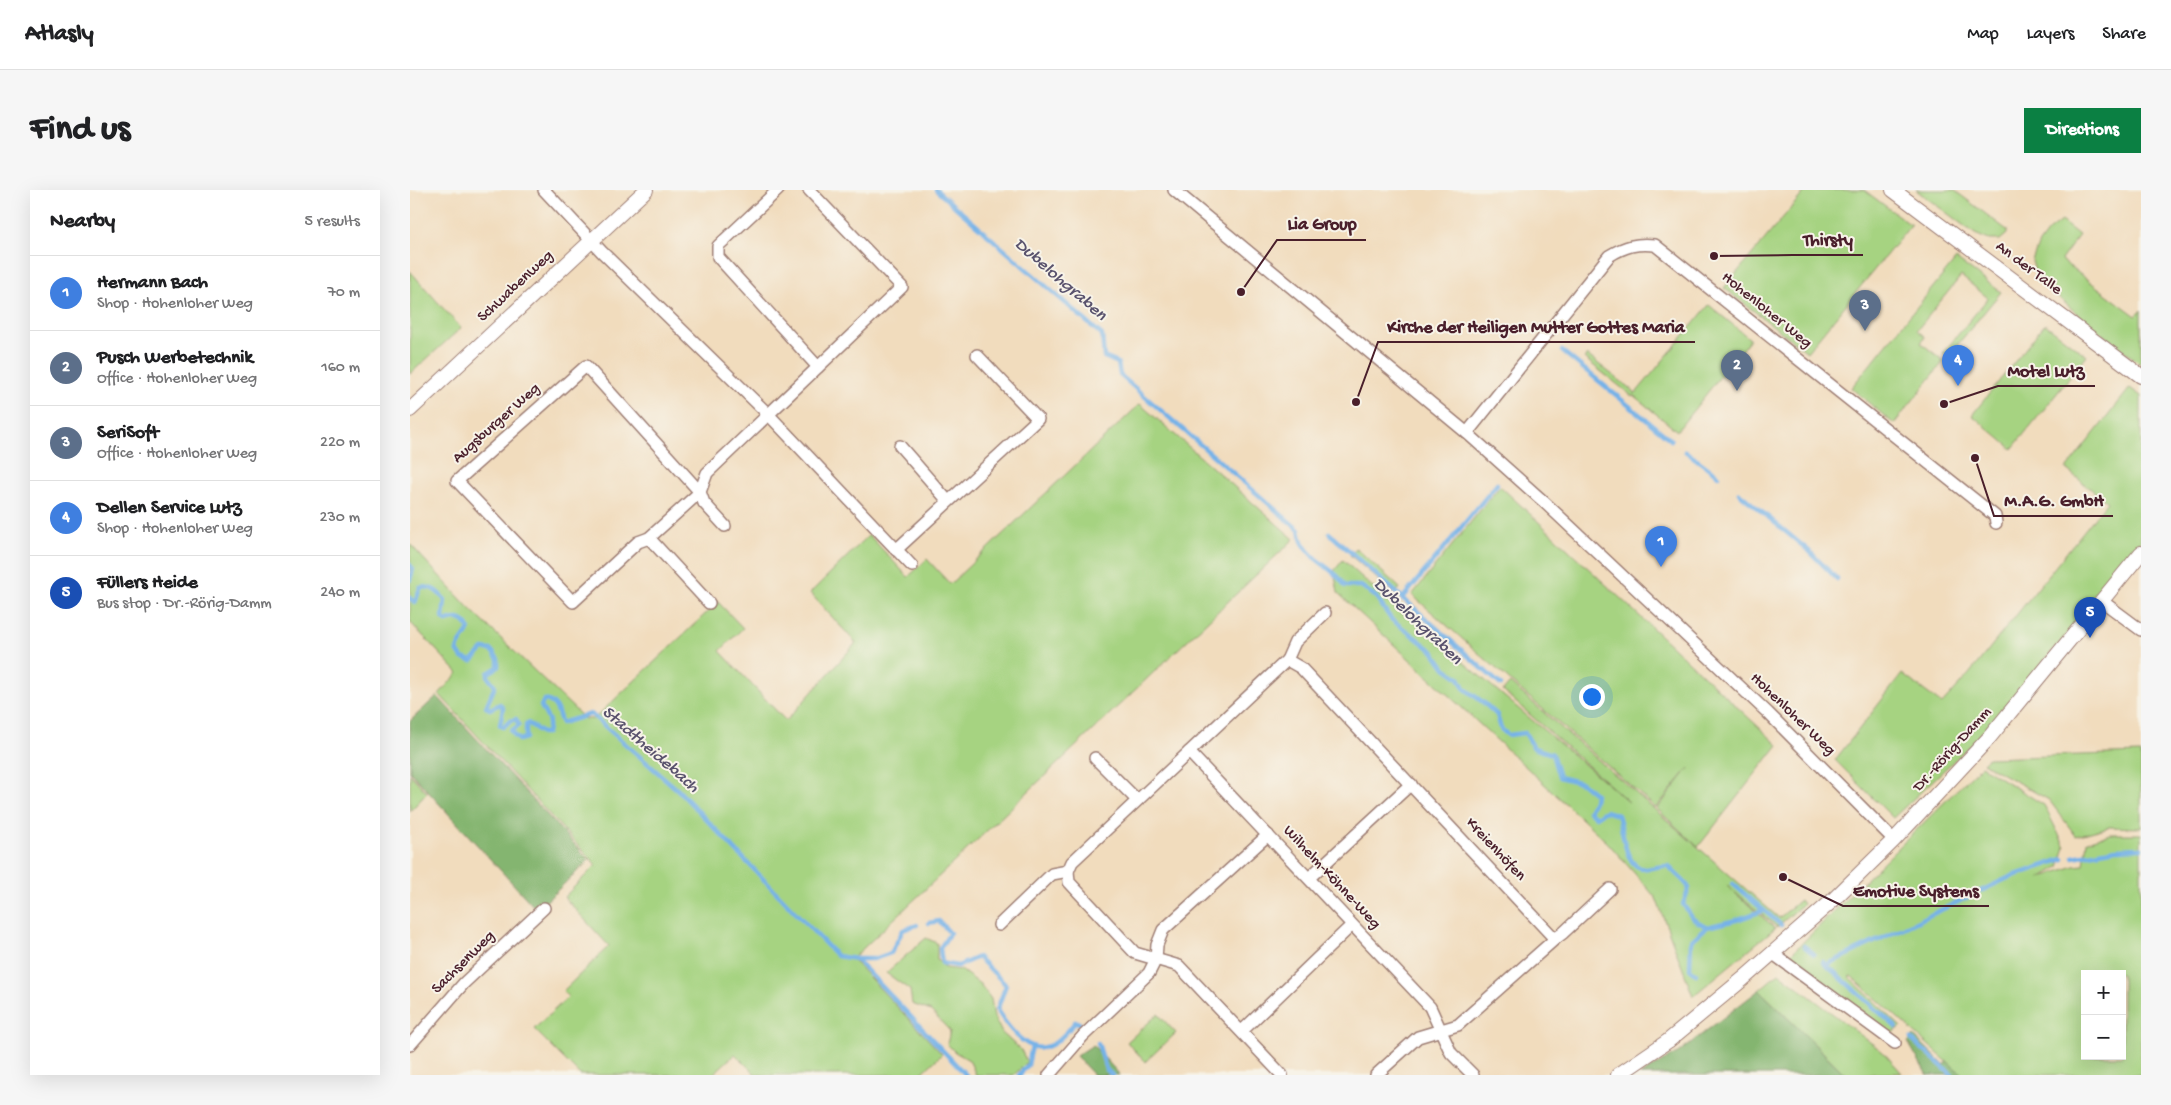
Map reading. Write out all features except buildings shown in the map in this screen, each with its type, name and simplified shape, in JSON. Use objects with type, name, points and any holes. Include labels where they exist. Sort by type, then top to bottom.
[{"type":"street","points":[[544,190],[591,241],[768,414],[912,566]]},
{"type":"street","name":"Schwabenweg","points":[[410,410],[646,190]]},
{"type":"street","points":[[778,190],[718,246],[718,257],[818,367]]},
{"type":"street","name":"Augsburger Weg","points":[[725,526],[704,503],[700,492],[586,366],[457,481],[573,602],[638,542],[648,538],[700,492],[707,473],[902,287],[809,190]]},
{"type":"street","name":"Hohenloher Weg","points":[[1174,190],[1467,433],[1543,501],[1768,713],[1894,840]]},
{"type":"street","name":"An der Talle","points":[[1893,190],[2141,376]]},
{"type":"street","name":"Hohenloher Weg","points":[[1467,433],[1609,256],[1621,248],[1637,243],[1655,245],[1996,516],[1996,523]]},
{"type":"street","points":[[896,550],[1038,419],[977,356]]},
{"type":"street","points":[[900,446],[948,501]]},
{"type":"street","points":[[648,538],[710,603]]},
{"type":"street","name":"Dr.-Rörig-Damm","points":[[1618,1075],[1668,1041],[1772,953],[1832,901],[1894,840],[1977,752],[2141,553]]},
{"type":"street","points":[[2102,601],[2141,630]]},
{"type":"street","points":[[1282,1075],[1179,966],[1135,953],[1070,882],[1068,871],[1072,862],[1287,660],[1295,642],[1325,614]]},
{"type":"street","name":"Kreienhöfen","points":[[1287,660],[1301,668],[1555,939]]},
{"type":"street","name":"Wilhelm-Köhne-Weg","points":[[1189,752],[1430,1007],[1440,1031]]},
{"type":"street","points":[[1096,758],[1137,800]]},
{"type":"street","points":[[1309,878],[1411,784]]},
{"type":"street","points":[[1049,1075],[1082,1036],[1149,973],[1156,959],[1157,945],[1163,930],[1268,835]]},
{"type":"street","points":[[999,924],[1052,874],[1068,871]]},
{"type":"street","points":[[1376,1075],[1418,1037],[1458,1025],[1563,934],[1610,889]]},
{"type":"street","name":"Sachsenweg","points":[[410,1045],[460,988],[544,908]]},
{"type":"street","points":[[1242,1031],[1352,925]]},
{"type":"street","points":[[1772,953],[1896,1043]]},
{"type":"street","points":[[1440,1031],[1451,1053],[1473,1075]]},
{"type":"green space","points":[[1806,190],[1864,190],[1911,225],[1807,352],[1724,288]]},
{"type":"green space","points":[[1916,190],[1954,190],[2007,230],[2007,234],[2000,240],[1989,240],[1975,234]]},
{"type":"green space","points":[[2061,221],[2079,235],[2061,260],[2136,316],[2141,310],[2141,364],[2088,323],[2037,279],[2032,261],[2039,243],[2048,231]]},
{"type":"green space","points":[[1956,259],[2001,292],[1948,356],[1943,353],[1988,298],[1961,276],[1917,330],[1925,337],[1921,343],[1944,361],[1894,424],[1851,388]]},
{"type":"green space","points":[[410,271],[461,328],[410,374]]},
{"type":"green space","points":[[1709,305],[1750,339],[1677,431],[1584,358],[1587,355],[1636,393]]},
{"type":"green space","points":[[2045,324],[2087,356],[2012,449],[1972,415]]},
{"type":"green space","points":[[2130,388],[2141,396],[2141,540],[2098,598],[1976,740],[1893,818],[1835,760],[1902,674],[1942,704],[1969,674],[2107,502],[2066,469]]},
{"type":"green space","points":[[1140,404],[1294,539],[852,959],[942,1054],[920,1075],[756,1075],[735,1054],[712,1075],[580,1075],[534,1029],[568,997],[563,991],[609,946],[564,897],[596,865],[439,694],[458,673],[410,622],[410,544],[468,607],[585,719],[594,719],[718,602],[743,628],[720,651],[786,721],[856,643],[810,593],[869,535],[908,577],[927,559],[950,584]]},
{"type":"green space","points":[[1500,486],[1778,745],[1698,847],[1657,809],[1689,768],[1656,808],[1412,595]]},
{"type":"green space","points":[[1356,548],[1400,588],[1395,594],[1350,555]]},
{"type":"green space","points":[[1343,560],[1401,613],[1409,616],[1629,802],[1503,691],[1510,683],[1779,918],[1800,900],[1803,904],[1777,927],[1727,886],[1775,928],[1693,996],[1656,898],[1608,843],[1338,593],[1334,571]]},
{"type":"green space","points":[[437,696],[589,860],[537,910],[410,772],[410,721]]},
{"type":"green space","points":[[2141,753],[2141,828],[2109,827],[2076,836],[2049,800],[1983,763],[1988,758]]},
{"type":"green space","points":[[1981,766],[2044,805],[2065,847],[2059,867],[2040,878],[2074,866],[2084,865],[2087,841],[2111,834],[2141,834],[2141,1075],[1962,1075],[1851,976],[1849,977],[1901,1027],[1891,1034],[1790,955]]},
{"type":"green space","points":[[410,774],[427,793],[410,811]]},
{"type":"green space","points":[[926,938],[937,943],[937,960],[946,968],[961,970],[980,984],[991,999],[994,1017],[1002,1033],[1021,1050],[1027,1062],[1014,1075],[976,1075],[969,1060],[955,1052],[947,1044],[950,1031],[931,1011],[912,1004],[910,990],[886,973]]},
{"type":"green space","points":[[1779,973],[1883,1052],[1902,1073],[1846,1075],[1759,990]]},
{"type":"green space","points":[[1759,990],[1846,1075],[1640,1075],[1679,1052]]},
{"type":"green space","points":[[1158,1014],[1176,1033],[1145,1062],[1127,1042]]},
{"type":"green space","points":[[1914,1036],[1944,1065],[1948,1062],[1963,1075],[1927,1075],[1908,1042]]},
{"type":"green space","points":[[1093,1045],[1120,1075],[1094,1075],[1076,1056]]},
{"type":"waterway","name":"Dubelohgraben","points":[[936,190],[1102,335],[1104,357],[1118,363],[1120,375],[1299,530],[1302,542],[1313,557],[1336,575],[1345,586],[1361,586],[1376,597],[1391,619],[1433,651],[1445,668],[1459,678],[1464,688],[1497,715],[1501,729],[1508,735],[1525,733],[1534,748],[1552,754],[1559,777],[1582,783],[1595,794],[1589,811],[1596,817],[1605,811],[1618,815],[1628,855],[1632,862],[1638,867],[1645,869],[1669,866],[1689,888],[1683,904],[1693,919],[1707,927],[1762,911]]},
{"type":"waterway","points":[[1562,351],[1671,440]]},
{"type":"waterway","points":[[1685,451],[1719,476]]},
{"type":"waterway","points":[[1402,599],[1497,484]]},
{"type":"waterway","points":[[1739,493],[1809,551],[1837,579]]},
{"type":"waterway","name":"Dubelohgraben","points":[[1329,533],[1501,685]]},
{"type":"waterway","name":"Stadtheidebach","points":[[410,565],[413,569],[410,580]]},
{"type":"waterway","name":"Stadtheidebach","points":[[410,598],[415,603],[420,588],[424,587],[428,587],[440,594],[445,600],[443,618],[446,621],[462,620],[469,628],[457,650],[462,658],[472,661],[483,649],[491,650],[498,659],[498,667],[488,673],[488,677],[495,686],[486,707],[490,709],[500,704],[503,708],[500,725],[503,727],[516,719],[519,725],[511,731],[519,740],[526,738],[526,725],[528,723],[542,733],[547,733],[549,721],[541,706],[544,700],[549,701],[555,706],[562,723],[591,714],[678,790],[837,956],[856,959],[966,1075]]},
{"type":"waterway","points":[[2073,857],[2116,849],[2141,848]]},
{"type":"waterway","points":[[1826,965],[2010,877],[2063,859]]},
{"type":"waterway","name":"Dubelohgraben","points":[[1733,884],[1781,925]]},
{"type":"waterway","name":"Stadtheidebach","points":[[929,923],[939,921],[950,933],[940,948],[942,963],[958,966],[978,957],[1006,985],[997,1010],[1013,1031],[1027,1043],[1043,1048],[1061,1038],[1076,1021],[1080,1024]]},
{"type":"waterway","name":"Stadtheidebach","points":[[856,959],[874,959],[891,953],[903,930],[917,925]]},
{"type":"waterway","points":[[1696,974],[1690,969],[1691,941],[1707,927]]},
{"type":"waterway","name":"Dubelohgraben","points":[[1804,946],[1814,954]]},
{"type":"waterway","name":"Dubelohgraben","points":[[1823,962],[1896,1027]]},
{"type":"waterway","name":"Dubelohgraben","points":[[1911,1039],[1952,1075]]},
{"type":"waterway","name":"Stadtheidebach","points":[[1098,1043],[1106,1069],[1112,1075]]},
{"type":"waterway","name":"Stadtheidebach","points":[[1019,1075],[1028,1065],[1032,1046]]},
{"type":"place","name":"Thirsty","points":[[1714,256]]},
{"type":"place","name":"Lia Group","points":[[1241,292]]},
{"type":"place","name":"SeriSoft","points":[[1865,331]]},
{"type":"place","name":"Dellen Service Lutz","points":[[1958,386]]},
{"type":"place","name":"Pusch Werbetechnik","points":[[1737,391]]},
{"type":"place","name":"Kirche der Heiligen Mutter Gottes Maria","points":[[1356,402]]},
{"type":"place","name":"Motel Lutz","points":[[1944,404]]},
{"type":"place","name":"M.A.G. GmbH","points":[[1975,458]]},
{"type":"place","name":"Hermann Bach","points":[[1661,567]]},
{"type":"place","name":"Füllers Heide","points":[[2090,638]]},
{"type":"place","name":"Emotive Systems","points":[[1783,877]]}]
